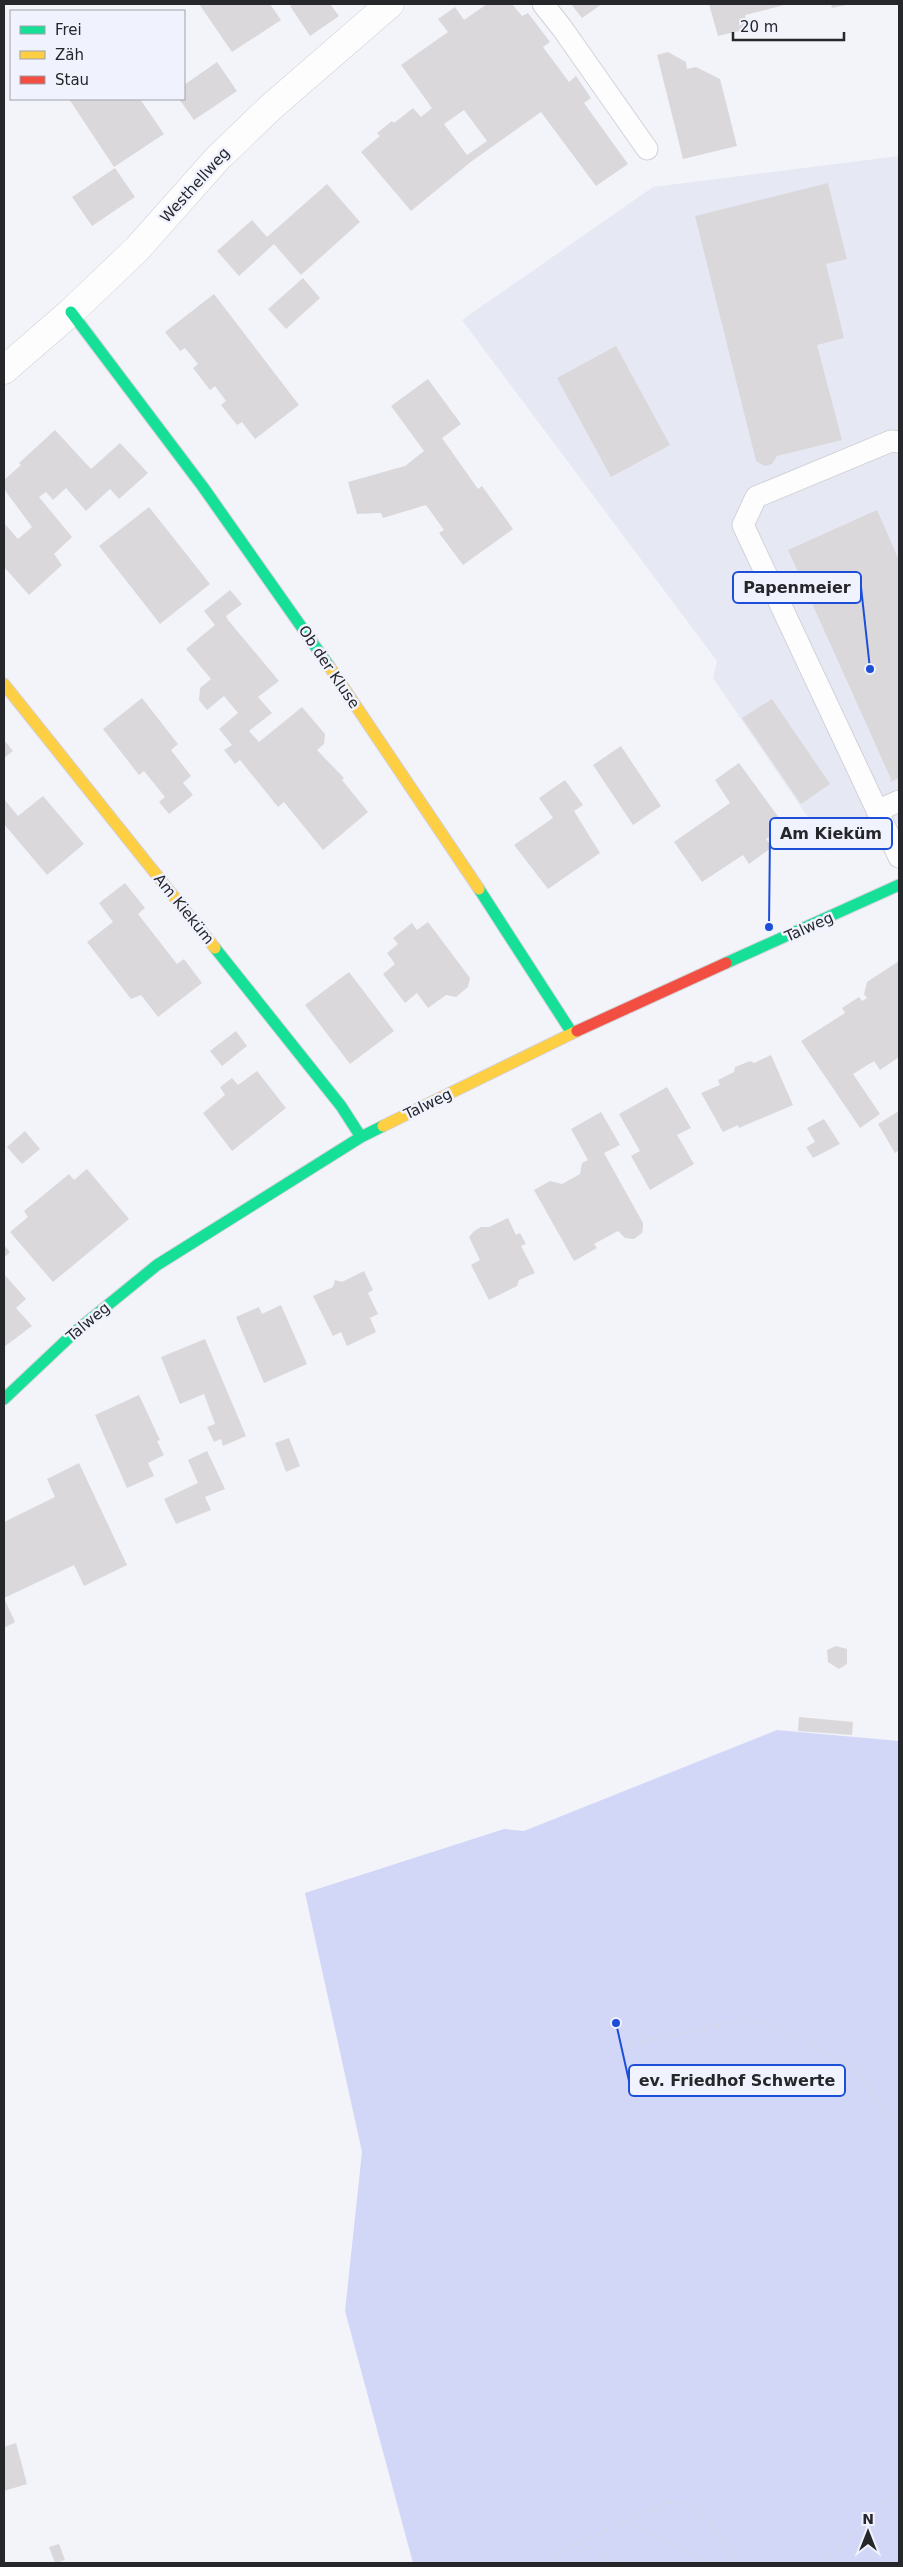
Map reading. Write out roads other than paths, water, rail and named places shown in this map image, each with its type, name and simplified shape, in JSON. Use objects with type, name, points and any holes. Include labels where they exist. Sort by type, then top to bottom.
[{"type":"street","name":"Westhellweg","points":[[4,370],[71,312],[137,249],[216,159],[271,107],[390,4]]},
{"type":"street","name":"Ob der Kluse","points":[[71,312],[142,402],[263,570],[466,868],[572,1034]]},
{"type":"street","name":"Am Kieküm","points":[[4,684],[341,1106],[361,1137]]},
{"type":"street","name":"Talweg","points":[[4,1399],[76,1331],[158,1265],[361,1137],[572,1034],[899,885]]},
{"type":"lane","points":[[542,4],[562,28],[647,149]]},
{"type":"lane","points":[[899,442],[891,441],[756,496],[744,525],[899,857]]},
{"type":"lane","points":[[877,811],[899,801]]},
{"type":"place","name":"Papenmeier","points":[[870,669]]},
{"type":"place","name":"Am Kieküm","points":[[769,927]]},
{"type":"place","name":"ev. Friedhof Schwerte","points":[[616,2023]]}]
